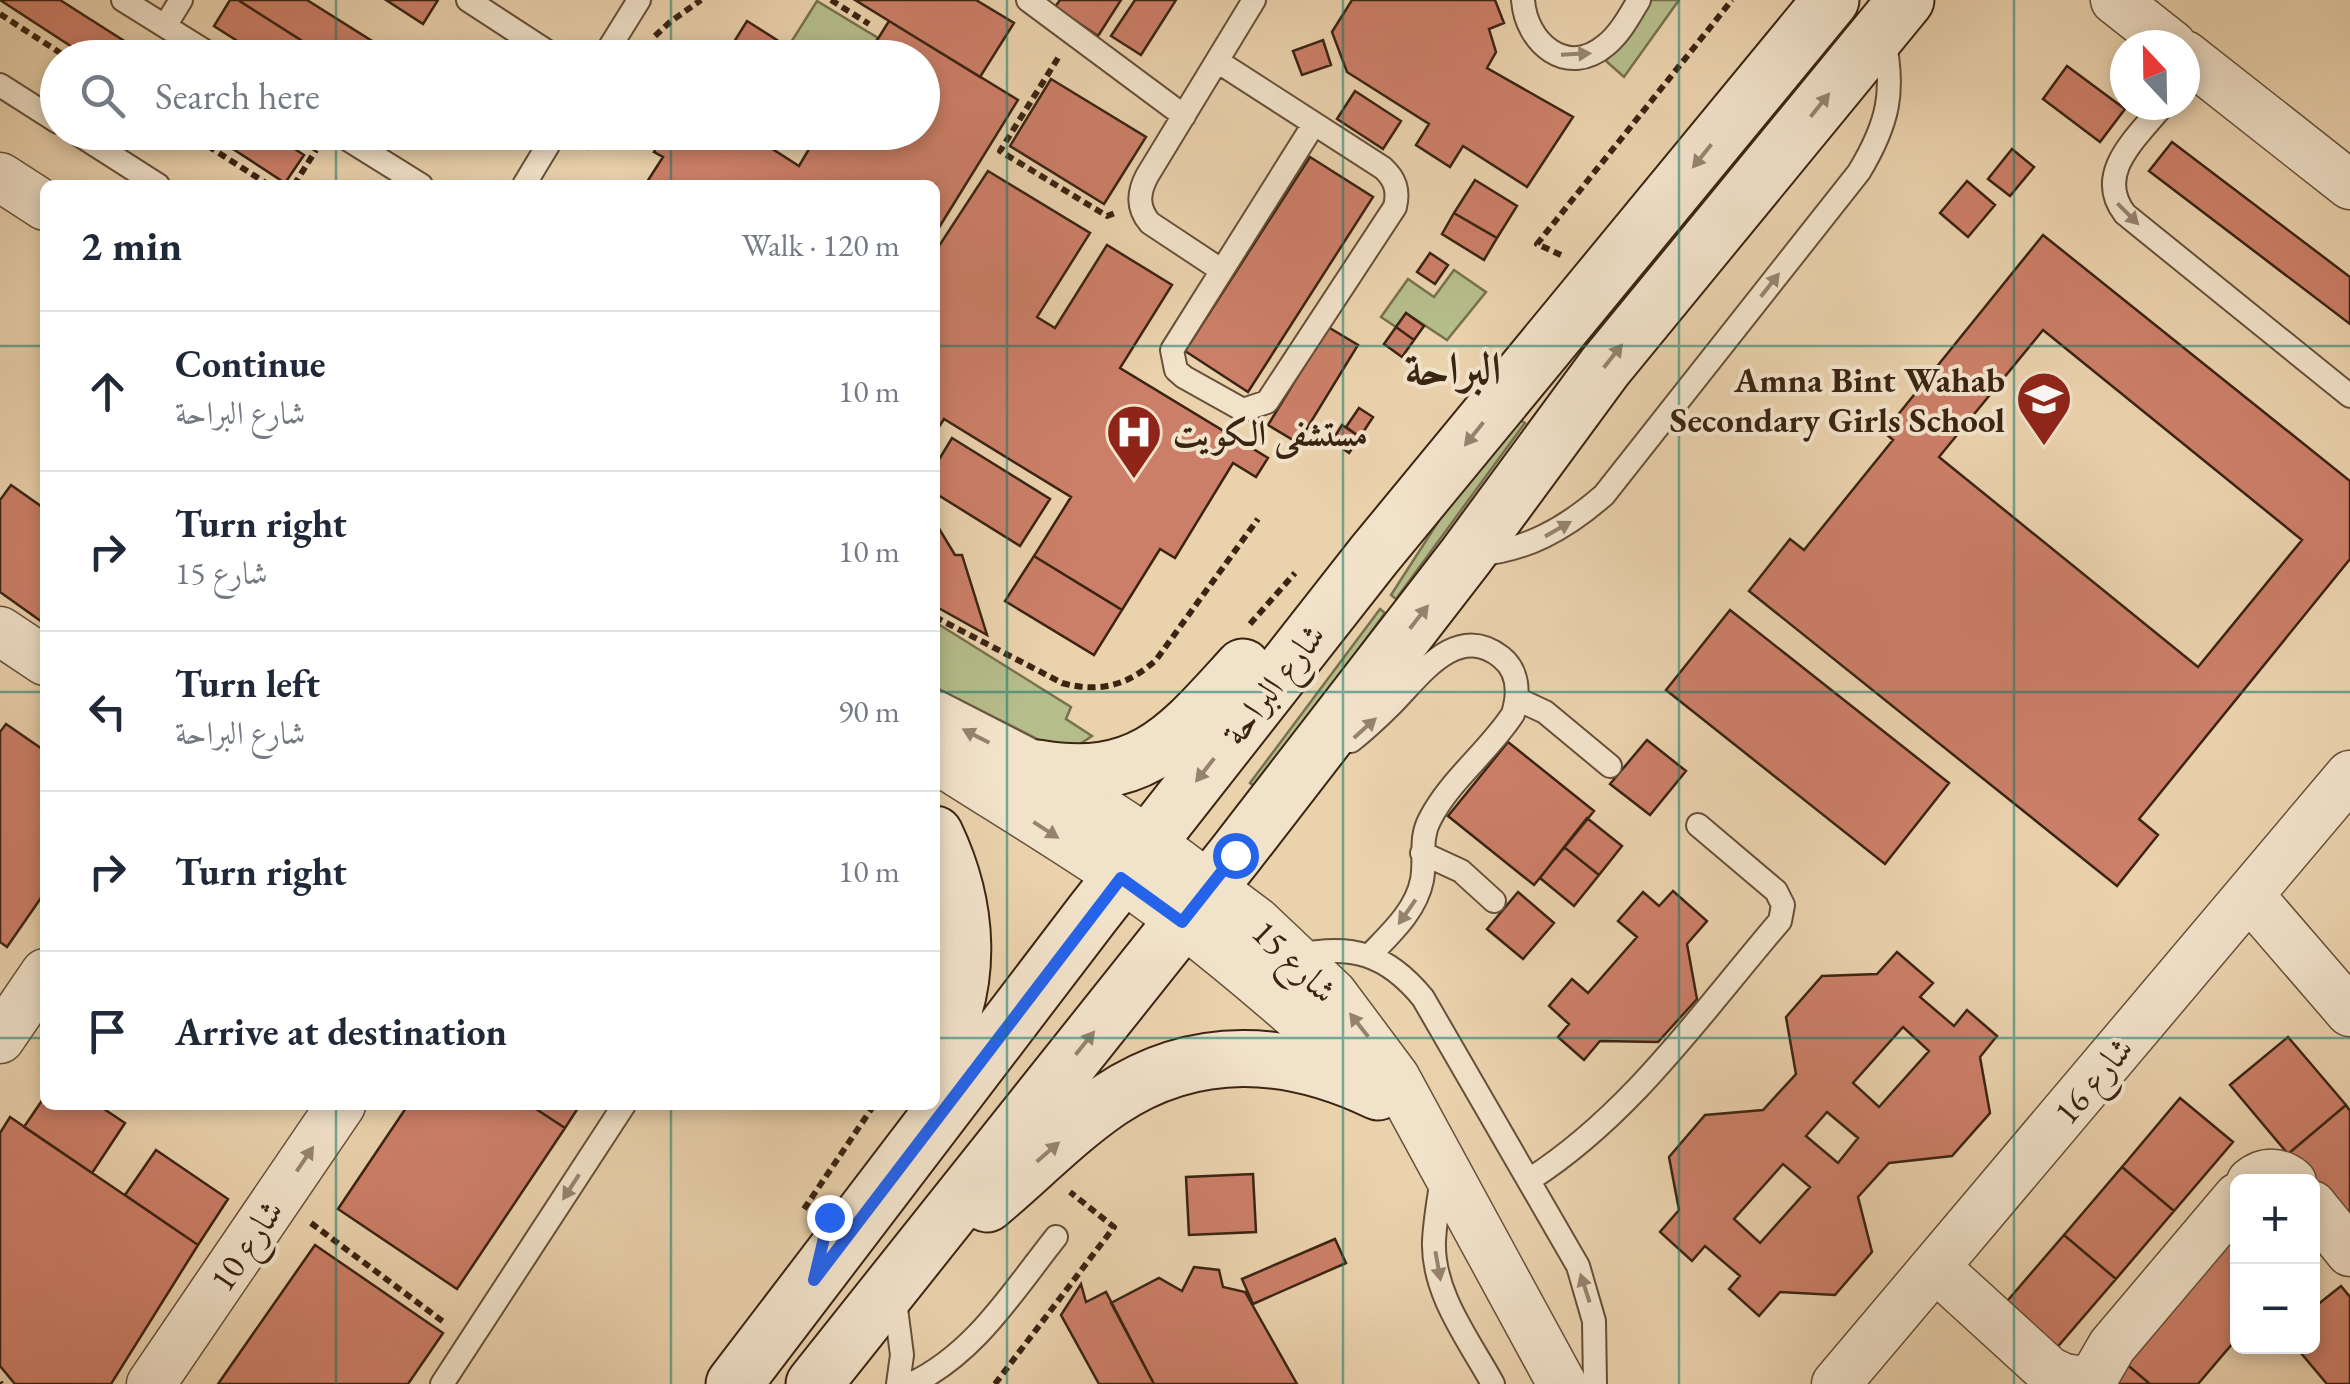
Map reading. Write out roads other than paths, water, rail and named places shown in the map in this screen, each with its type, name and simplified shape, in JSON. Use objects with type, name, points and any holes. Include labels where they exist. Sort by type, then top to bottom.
[{"type":"street","name":"شارع البراحة","points":[[734,1384],[1374,555],[1831,0]]},
{"type":"street","points":[[2115,0],[2150,30]]},
{"type":"street","points":[[814,1384],[1288,787],[1466,556],[1605,366],[1894,15]]},
{"type":"street","points":[[2200,70],[2344,167]]},
{"type":"street","points":[[0,177],[40,203]]},
{"type":"street","points":[[1038,768],[1060,772],[1105,770],[1150,755],[1170,743],[1189,728],[1283,625],[1374,555]]},
{"type":"street","points":[[0,631],[40,658]]},
{"type":"street","name":"شارع 15","points":[[940,719],[1038,768],[1135,860],[1196,905],[1294,1013],[1378,1092],[1442,1170]]},
{"type":"street","name":"شارع 15","points":[[940,761],[1135,860]]},
{"type":"street","name":"شارع 16","points":[[1836,1384],[2350,775]]},
{"type":"street","points":[[940,846],[958,889],[964,952],[954,1014],[940,1044]]},
{"type":"street","points":[[2249,894],[2350,1012]]},
{"type":"street","name":"شارع 15","points":[[1196,905],[1257,922],[1296,956],[1366,1034],[1421,1122],[1442,1170],[1562,1384]]},
{"type":"street","points":[[0,1039],[40,980]]},
{"type":"street","points":[[892,1282],[1090,1115],[1157,1075],[1208,1061],[1278,1059],[1313,1065],[1378,1092]]},
{"type":"street","name":"شارع 10","points":[[151,1384],[338,1110]]},
{"type":"street","points":[[814,1280],[819,1248],[842,1188],[897,1110]]},
{"type":"street","points":[[1927,1277],[2049,1372],[2090,1383],[2112,1346],[2230,1206]]},
{"type":"street","points":[[2320,1215],[2350,1252]]},
{"type":"street","points":[[1927,1277],[2018,1384]]},
{"type":"lane","points":[[123,0],[187,40]]},
{"type":"lane","points":[[165,26],[181,0]]},
{"type":"lane","points":[[468,0],[529,40]]},
{"type":"lane","points":[[614,40],[640,0]]},
{"type":"lane","points":[[1028,0],[1184,116]]},
{"type":"lane","points":[[1221,270],[1150,223],[1140,206],[1142,186],[1254,0]]},
{"type":"lane","points":[[1523,0],[1527,26],[1536,39],[1562,56],[1578,57],[1607,45],[1640,0]]},
{"type":"lane","points":[[1466,556],[1527,545],[1581,516],[1604,495],[1859,172],[1879,140],[1889,103],[1894,15]]},
{"type":"lane","points":[[1217,61],[1314,124],[1391,175],[1396,185],[1395,207],[1268,402],[1243,410],[1184,377],[1176,370],[1172,350],[1314,124]]},
{"type":"lane","points":[[0,85],[40,111]]},
{"type":"lane","points":[[2152,120],[2112,174],[2116,202],[2125,214],[2350,396]]},
{"type":"lane","points":[[103,150],[150,180]]},
{"type":"lane","points":[[350,150],[411,180]]},
{"type":"lane","points":[[527,180],[545,150]]},
{"type":"lane","points":[[1288,787],[1359,735],[1446,651],[1477,646],[1492,651],[1511,668],[1517,699],[1504,728],[1432,814],[1422,838],[1422,882],[1417,897],[1410,911],[1369,956]]},
{"type":"lane","points":[[1517,699],[1545,712],[1610,766]]},
{"type":"lane","points":[[1529,1180],[1576,1148],[1618,1110],[1780,921],[1783,905],[1776,891],[1698,825]]},
{"type":"lane","points":[[1422,853],[1462,872],[1494,901]]},
{"type":"lane","points":[[1296,956],[1347,950],[1369,956],[1390,966],[1423,998],[1578,1266],[1588,1292],[1597,1350],[1595,1384]]},
{"type":"lane","points":[[442,1384],[621,1110]]},
{"type":"lane","points":[[1442,1170],[1434,1242],[1436,1267],[1443,1291],[1494,1384]]},
{"type":"lane","points":[[911,1384],[952,1360],[976,1338],[1056,1237]]},
{"type":"lane","points":[[892,1282],[900,1318],[902,1354],[898,1384]]},
{"type":"place","name":"Amna Bint Wahab Secondary Girls School","points":[[2044,448]]},
{"type":"place","name":"مستشفى الكويت","points":[[1134,481]]},
{"type":"district","name":"البراحة","points":[[1453,368]]}]
